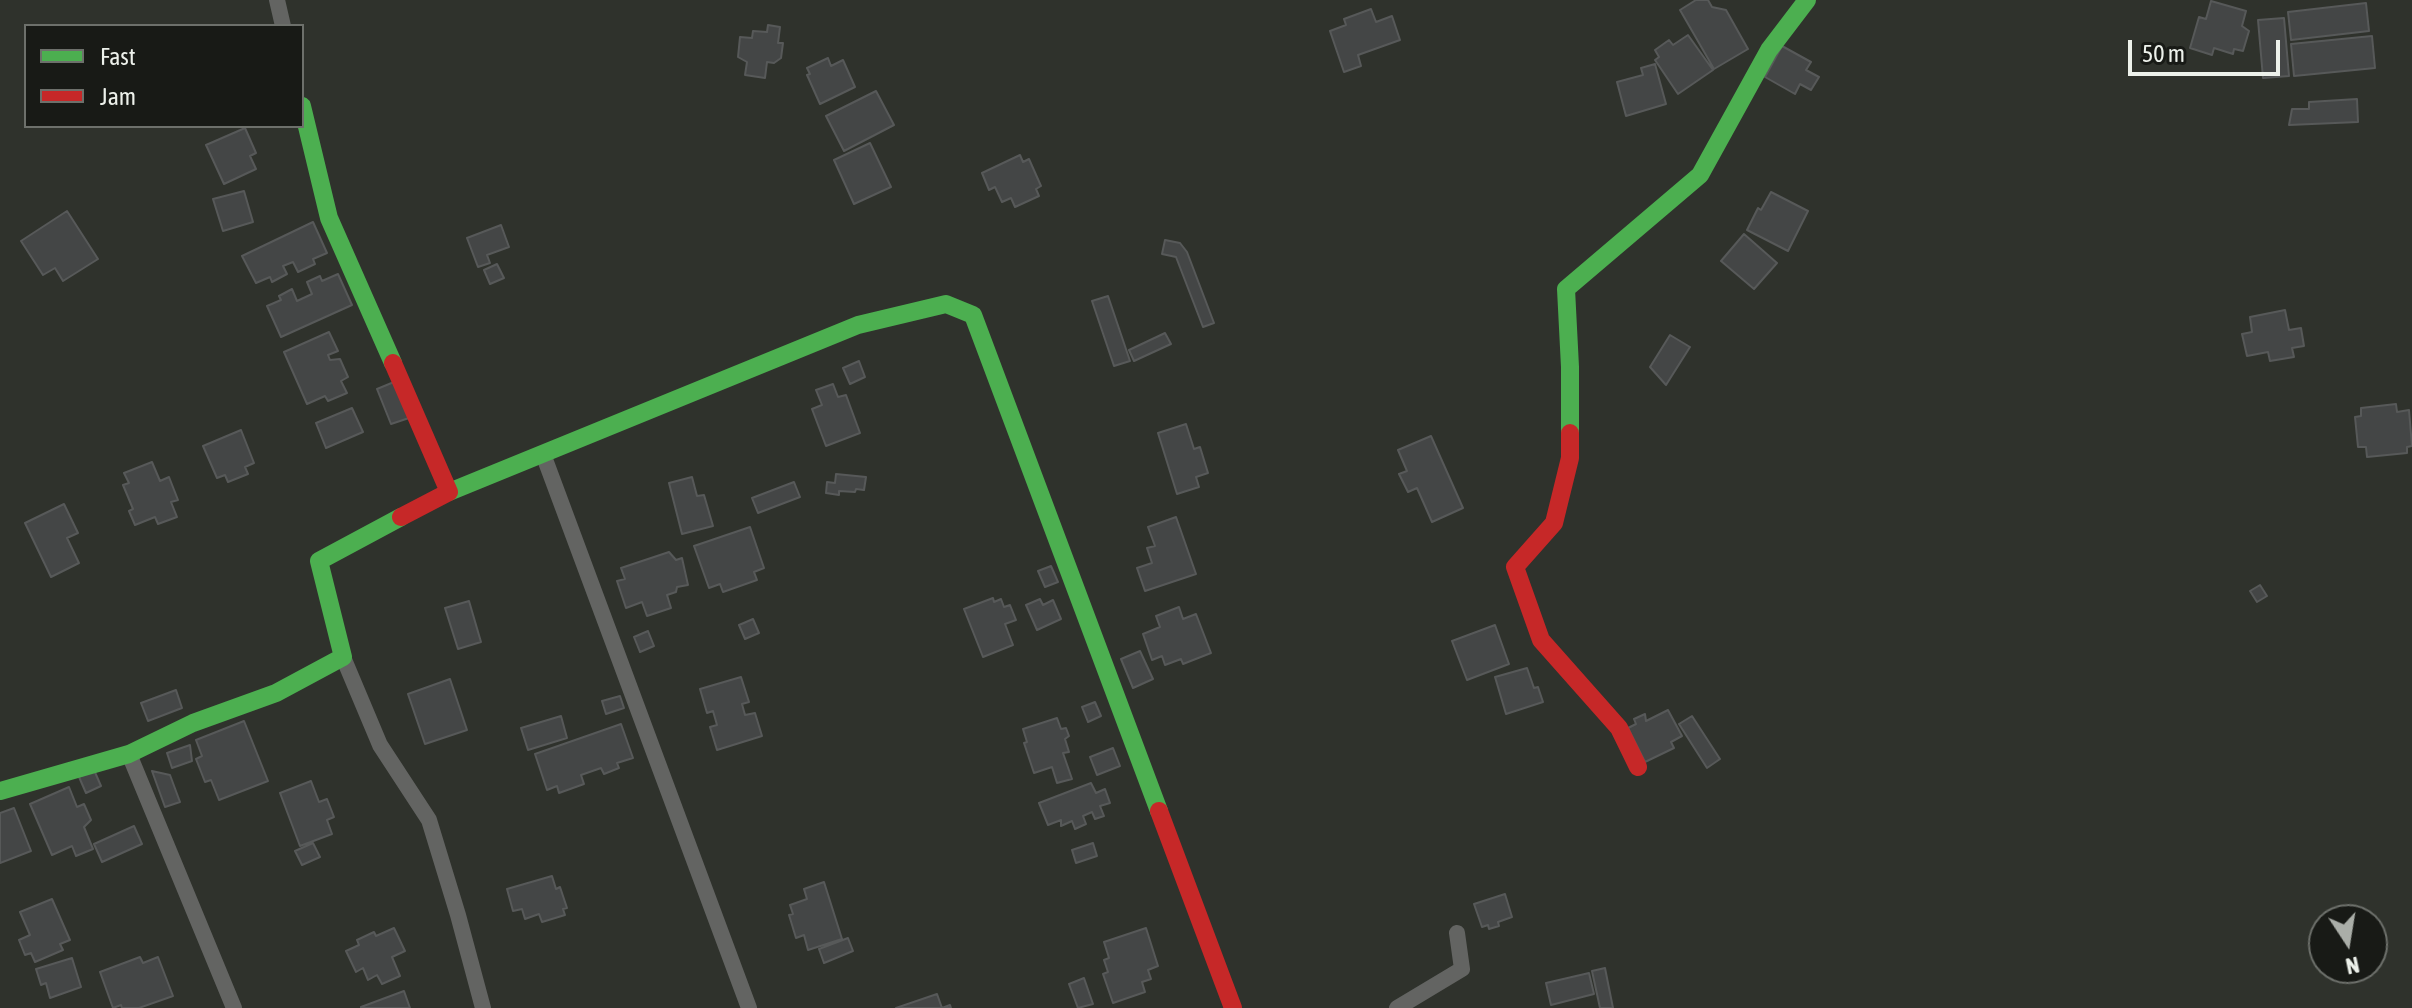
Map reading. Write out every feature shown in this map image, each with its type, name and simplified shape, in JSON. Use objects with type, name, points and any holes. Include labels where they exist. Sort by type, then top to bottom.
[{"type":"street","points":[[277,0],[283,24]]},
{"type":"street","points":[[1638,767],[1619,728],[1541,640],[1515,567],[1554,523],[1570,458],[1566,289],[1700,175],[1769,50],[1807,0]]},
{"type":"street","points":[[304,114],[329,218],[449,492]]},
{"type":"street","points":[[483,1008],[429,820],[380,745],[343,657],[319,561],[449,492],[858,325],[946,304],[973,315],[1233,1008]]},
{"type":"street","points":[[543,454],[749,1008]]},
{"type":"street","points":[[0,791],[129,754],[193,723],[276,693],[343,657]]},
{"type":"street","points":[[129,754],[234,1008]]},
{"type":"street","points":[[1397,1008],[1462,969],[1457,933]]},
{"type":"building","points":[[1696,0],[1708,0],[1712,7],[1726,10],[1748,49],[1714,69],[1680,10]]},
{"type":"building","points":[[2211,1],[2246,11],[2242,26],[2249,31],[2243,51],[2234,49],[2233,54],[2214,48],[2212,55],[2190,48],[2199,17],[2206,19]]},
{"type":"building","points":[[2366,3],[2369,31],[2291,40],[2288,12]]},
{"type":"building","points":[[1371,9],[1376,22],[1392,16],[1400,40],[1358,55],[1361,66],[1344,72],[1330,31],[1346,25],[1344,19]]},
{"type":"building","points":[[2284,18],[2289,76],[2263,78],[2258,20]]},
{"type":"building","points":[[768,25],[780,27],[778,43],[783,43],[781,58],[774,63],[767,62],[765,78],[745,75],[747,62],[738,57],[740,37],[752,38],[753,31],[767,32]]},
{"type":"building","points":[[1688,35],[1713,70],[1678,94],[1655,60],[1659,57],[1655,50],[1669,40],[1673,45]]},
{"type":"building","points":[[2372,36],[2375,68],[2294,76],[2291,44]]},
{"type":"building","points":[[1782,46],[1811,62],[1806,70],[1819,77],[1811,90],[1800,84],[1795,94],[1765,77]]},
{"type":"building","points":[[828,58],[831,66],[843,60],[855,87],[820,104],[807,68]]},
{"type":"building","points":[[1655,64],[1666,104],[1626,116],[1617,82],[1643,75],[1641,68]]},
{"type":"building","points":[[876,91],[894,125],[844,151],[826,116]]},
{"type":"building","points":[[2357,99],[2358,122],[2289,125],[2292,109],[2309,109],[2309,102]]},
{"type":"building","points":[[245,128],[256,153],[250,156],[256,169],[224,184],[206,145]]},
{"type":"building","points":[[870,143],[891,187],[854,204],[834,160]]},
{"type":"building","points":[[1020,155],[1023,162],[1029,159],[1041,186],[1036,189],[1039,196],[1015,207],[1011,198],[1002,202],[995,187],[989,190],[982,173]]},
{"type":"building","points":[[244,191],[253,222],[223,231],[213,199]]},
{"type":"building","points":[[1771,192],[1808,211],[1788,251],[1747,230],[1758,208],[1761,210]]},
{"type":"building","points":[[67,211],[98,259],[63,281],[55,268],[43,275],[21,241]]},
{"type":"building","points":[[313,222],[327,253],[313,259],[315,264],[298,272],[293,262],[283,266],[287,274],[272,282],[270,277],[256,283],[242,256]]},
{"type":"building","points":[[501,225],[509,247],[487,255],[490,263],[478,267],[467,238]]},
{"type":"building","points":[[1744,234],[1777,263],[1754,289],[1721,261]]},
{"type":"building","points":[[1165,240],[1180,243],[1187,252],[1214,323],[1203,327],[1176,257],[1162,254]]},
{"type":"building","points":[[497,264],[504,278],[490,284],[484,270]]},
{"type":"building","points":[[338,274],[352,305],[281,337],[267,306],[281,300],[279,296],[292,289],[297,301],[312,294],[307,282],[320,276],[322,281]]},
{"type":"building","points":[[1108,296],[1130,361],[1114,366],[1092,301]]},
{"type":"building","points":[[2285,310],[2289,330],[2301,328],[2304,346],[2292,348],[2294,357],[2270,361],[2268,352],[2247,356],[2242,334],[2252,332],[2250,317]]},
{"type":"building","points":[[329,332],[338,351],[328,355],[330,360],[340,359],[348,377],[341,381],[347,393],[328,401],[325,396],[307,404],[284,352]]},
{"type":"building","points":[[1165,333],[1171,344],[1134,361],[1129,350]]},
{"type":"building","points":[[1670,335],[1690,347],[1666,385],[1650,367]]},
{"type":"building","points":[[859,361],[865,377],[850,384],[843,368]]},
{"type":"building","points":[[394,382],[409,418],[391,424],[377,389]]},
{"type":"building","points":[[833,384],[838,397],[846,395],[860,433],[826,446],[812,409],[822,405],[816,390]]},
{"type":"building","points":[[2396,404],[2397,412],[2409,410],[2412,446],[2407,447],[2407,453],[2367,457],[2366,447],[2358,447],[2355,417],[2361,416],[2361,408]]},
{"type":"building","points":[[352,408],[363,432],[326,448],[316,423]]},
{"type":"building","points":[[1186,424],[1194,449],[1200,447],[1208,473],[1196,477],[1199,487],[1177,494],[1158,433]]},
{"type":"building","points":[[241,430],[254,463],[245,467],[248,474],[228,482],[225,475],[217,478],[203,446]]},
{"type":"building","points":[[1431,436],[1463,508],[1432,522],[1417,488],[1408,492],[1399,474],[1407,471],[1398,450]]},
{"type":"building","points":[[152,462],[160,481],[169,477],[178,500],[171,502],[177,517],[158,524],[155,517],[135,525],[129,511],[133,509],[123,485],[129,483],[124,473]]},
{"type":"building","points":[[836,474],[866,477],[864,490],[839,491],[839,495],[826,493],[827,482],[835,483]]},
{"type":"building","points":[[692,477],[697,496],[704,495],[713,526],[682,534],[669,483]]},
{"type":"building","points":[[794,482],[800,497],[758,513],[752,498]]},
{"type":"building","points":[[64,504],[78,533],[67,538],[79,563],[51,577],[25,523]]},
{"type":"building","points":[[1176,517],[1196,574],[1145,591],[1137,568],[1152,563],[1147,548],[1155,546],[1148,527]]},
{"type":"building","points":[[750,527],[764,568],[754,572],[757,580],[723,592],[720,584],[709,588],[694,546]]},
{"type":"building","points":[[669,552],[676,560],[682,558],[688,585],[677,587],[676,592],[667,595],[671,608],[647,616],[642,602],[626,608],[617,581],[625,579],[621,568]]},
{"type":"building","points":[[1051,566],[1058,582],[1045,587],[1038,571]]},
{"type":"building","points":[[2260,585],[2267,596],[2257,602],[2250,591]]},
{"type":"building","points":[[993,598],[994,602],[1001,599],[1004,607],[1010,605],[1016,620],[1005,624],[1013,645],[983,657],[964,609]]},
{"type":"building","points":[[1040,599],[1043,605],[1053,600],[1061,619],[1037,630],[1026,605]]},
{"type":"building","points":[[469,601],[481,642],[458,649],[445,608]]},
{"type":"building","points":[[1179,607],[1183,619],[1196,614],[1211,653],[1183,664],[1181,659],[1165,665],[1162,656],[1152,660],[1143,634],[1160,627],[1156,616]]},
{"type":"building","points":[[753,619],[759,633],[745,639],[739,625]]},
{"type":"building","points":[[1495,625],[1509,664],[1467,680],[1452,641]]},
{"type":"building","points":[[648,631],[654,646],[640,652],[634,637]]},
{"type":"building","points":[[1140,651],[1153,679],[1133,688],[1121,659]]},
{"type":"building","points":[[1527,668],[1543,702],[1506,714],[1495,677]]},
{"type":"building","points":[[741,677],[749,702],[742,704],[745,715],[755,713],[762,736],[717,750],[710,727],[717,725],[713,711],[707,713],[700,689]]},
{"type":"building","points":[[450,679],[467,730],[425,744],[408,694]]},
{"type":"building","points":[[176,690],[182,708],[148,721],[141,703]]},
{"type":"building","points":[[620,696],[624,708],[606,714],[602,701]]},
{"type":"building","points":[[1095,702],[1101,716],[1088,722],[1082,707]]},
{"type":"building","points":[[1668,710],[1682,736],[1671,742],[1674,748],[1645,762],[1628,728],[1636,724],[1634,719],[1645,714],[1646,721]]},
{"type":"building","points":[[561,716],[567,738],[528,750],[521,728]]},
{"type":"building","points":[[1692,716],[1720,759],[1707,768],[1679,724]]},
{"type":"building","points":[[1057,718],[1061,729],[1066,728],[1069,736],[1065,739],[1069,752],[1063,753],[1072,779],[1057,783],[1052,767],[1034,773],[1024,743],[1027,742],[1023,729]]},
{"type":"building","points":[[244,721],[268,781],[219,800],[211,780],[205,782],[196,759],[202,756],[196,740]]},
{"type":"building","points":[[621,724],[633,758],[617,763],[619,768],[604,774],[601,768],[581,775],[584,784],[559,793],[557,786],[547,790],[535,754]]},
{"type":"building","points":[[190,745],[192,761],[172,768],[167,753]]},
{"type":"building","points":[[1113,748],[1120,766],[1097,775],[1090,757]]},
{"type":"building","points":[[94,770],[101,786],[86,793],[79,777]]},
{"type":"building","points":[[152,771],[170,775],[180,802],[165,807]]},
{"type":"building","points":[[311,781],[319,802],[327,799],[334,817],[327,820],[332,834],[300,846],[280,793]]},
{"type":"building","points":[[1091,783],[1096,793],[1105,789],[1110,803],[1100,806],[1104,816],[1095,819],[1092,812],[1083,816],[1086,824],[1075,829],[1072,821],[1061,826],[1061,820],[1048,825],[1039,803]]},
{"type":"building","points":[[69,787],[77,807],[84,804],[91,820],[84,827],[93,849],[76,856],[72,846],[52,855],[30,804]]},
{"type":"building","points":[[14,808],[31,851],[0,863],[0,813]]},
{"type":"building","points":[[134,826],[142,844],[102,862],[94,844]]},
{"type":"building","points":[[313,843],[320,857],[302,865],[295,851]]},
{"type":"building","points":[[1093,843],[1097,856],[1076,863],[1072,850]]},
{"type":"building","points":[[552,876],[556,889],[560,887],[567,908],[563,909],[565,915],[542,922],[539,914],[525,919],[522,909],[513,911],[507,889]]},
{"type":"building","points":[[824,882],[842,939],[808,950],[804,935],[796,938],[789,915],[793,914],[790,905],[807,899],[804,889]]},
{"type":"building","points":[[1505,894],[1512,917],[1498,922],[1499,926],[1489,929],[1488,925],[1482,927],[1474,904]]},
{"type":"building","points":[[52,899],[70,940],[60,944],[63,950],[35,962],[31,953],[25,955],[19,940],[30,935],[20,912]]},
{"type":"building","points":[[394,928],[405,951],[392,957],[400,976],[382,984],[377,975],[368,980],[363,968],[356,972],[346,951],[359,945],[357,940]]},
{"type":"building","points":[[1146,928],[1158,966],[1148,970],[1151,979],[1142,982],[1145,992],[1113,1003],[1103,974],[1108,972],[1104,960],[1109,958],[1104,942]]},
{"type":"building","points":[[848,938],[853,951],[824,963],[819,949]]},
{"type":"building","points":[[140,957],[143,963],[158,957],[173,996],[139,1008],[122,1008],[121,1005],[113,1008],[100,972]]},
{"type":"building","points":[[72,958],[81,987],[50,998],[46,983],[41,985],[36,969]]},
{"type":"building","points":[[1605,968],[1613,1008],[1600,1008],[1592,971]]},
{"type":"building","points":[[1589,973],[1594,994],[1551,1005],[1546,983]]},
{"type":"building","points":[[1084,978],[1093,1004],[1078,1008],[1069,984]]},
{"type":"building","points":[[404,991],[410,1008],[361,1008],[361,1007]]},
{"type":"building","points":[[937,994],[942,1008],[896,1008]]},
{"type":"traffic: fast","points":[[1570,433],[1566,289],[1700,175],[1769,50],[1807,0]]},
{"type":"traffic: fast","points":[[304,114],[329,218],[393,363]]},
{"type":"traffic: fast","points":[[449,492],[858,325],[946,304],[973,315],[1159,811]]},
{"type":"traffic: fast","points":[[0,791],[129,754],[193,723],[276,693],[343,657],[319,561],[401,517]]},
{"type":"traffic: jam","points":[[393,363],[449,492],[401,517]]},
{"type":"traffic: jam","points":[[1570,433],[1570,458],[1554,523],[1515,567],[1541,640],[1619,728],[1638,767]]},
{"type":"traffic: jam","points":[[1159,811],[1233,1008]]}]
